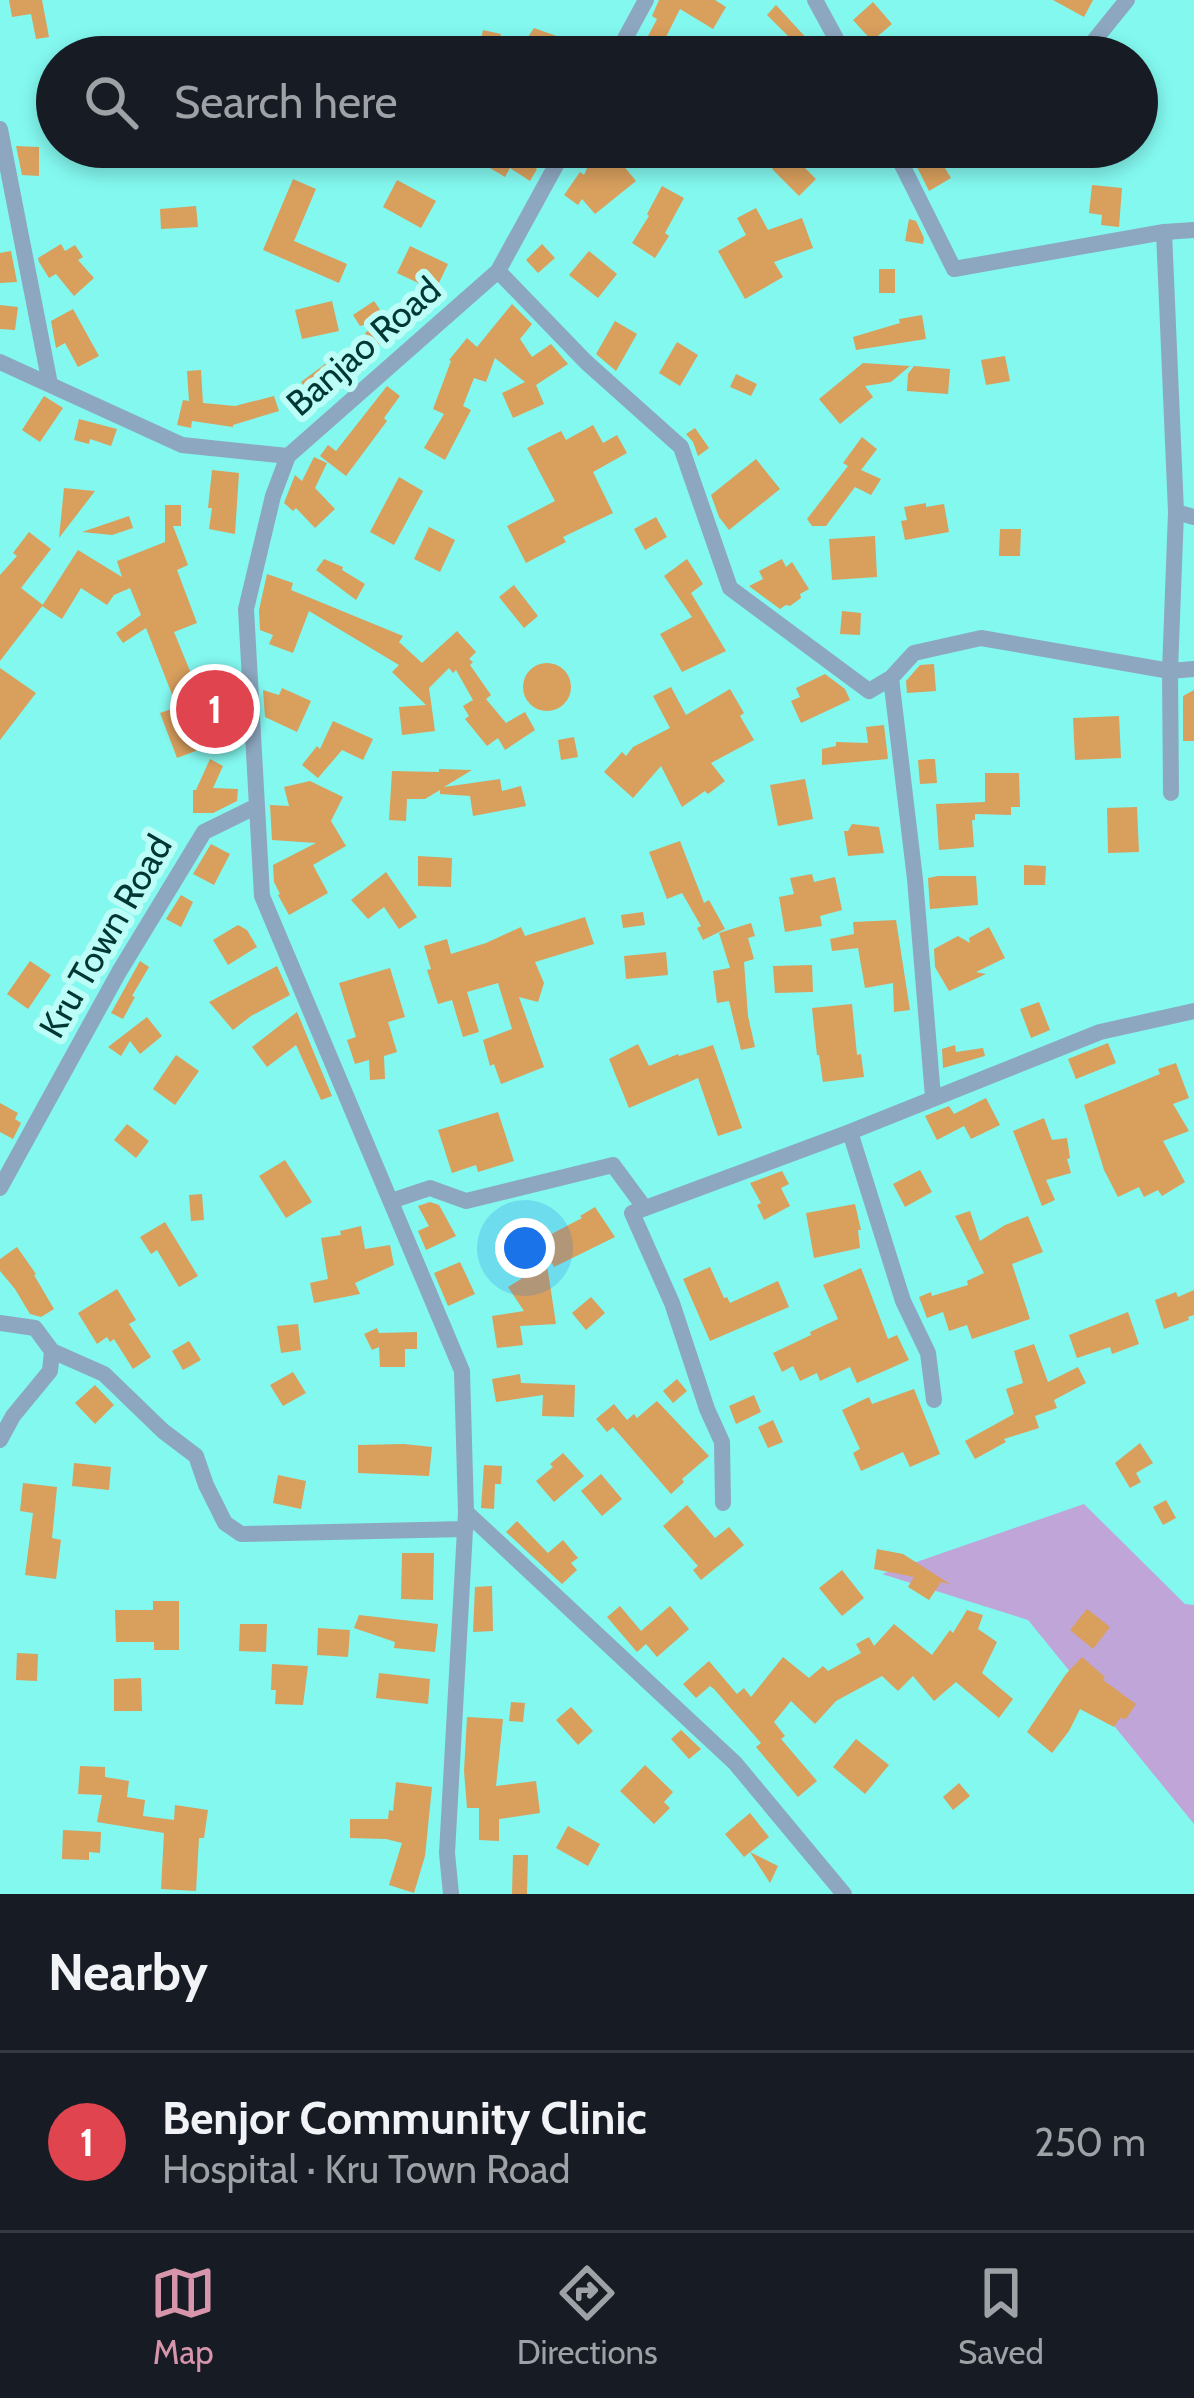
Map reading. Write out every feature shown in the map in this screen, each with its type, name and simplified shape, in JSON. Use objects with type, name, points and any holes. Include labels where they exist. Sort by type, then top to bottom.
[{"type":"street","points":[[626,36],[646,0]]},
{"type":"street","points":[[815,0],[835,36]]},
{"type":"street","points":[[1098,36],[1127,0]]},
{"type":"street","points":[[0,129],[50,384]]},
{"type":"street","name":"Banjao Road","points":[[0,362],[182,445],[288,456],[498,271],[554,168]]},
{"type":"street","points":[[904,168],[954,269],[1194,230]]},
{"type":"street","points":[[1164,232],[1185,515],[1170,670],[1171,793]]},
{"type":"street","points":[[498,271],[586,362],[681,446],[730,588],[869,691],[891,678],[914,653],[980,638],[1170,670],[1194,669]]},
{"type":"street","points":[[288,456],[273,496],[246,609],[262,896],[462,1371],[465,1521],[447,1853],[451,1894]]},
{"type":"street","points":[[891,678],[915,879],[933,1097]]},
{"type":"street","name":"Kru Town Road","points":[[0,1188],[119,972],[204,832],[257,806]]},
{"type":"street","points":[[723,1503],[722,1442],[672,1303],[632,1213],[1100,1032],[1194,1010]]},
{"type":"street","points":[[850,1132],[903,1300],[928,1353],[934,1400]]},
{"type":"street","points":[[391,1201],[430,1188],[466,1201],[613,1165],[644,1207]]},
{"type":"street","points":[[0,1322],[35,1328],[52,1351],[104,1374],[196,1456],[225,1522],[242,1534],[465,1521],[735,1763],[844,1894]]},
{"type":"street","points":[[0,1440],[50,1371],[52,1351]]},
{"type":"shaded area","points":[[1084,1504],[1185,1604],[1194,1605],[1194,1824],[1028,1620],[882,1574]]},
{"type":"building","points":[[9,0],[42,0],[49,36],[36,39],[31,14],[12,17]]},
{"type":"building","points":[[659,0],[715,0],[726,7],[713,29],[680,9],[666,36],[648,36],[657,19],[652,16]]},
{"type":"building","points":[[1053,0],[1093,0],[1084,17]]},
{"type":"building","points":[[873,2],[892,24],[878,36],[867,36],[853,20]]},
{"type":"building","points":[[776,5],[804,36],[788,36],[767,15]]},
{"type":"building","points":[[534,28],[556,36],[529,36]]},
{"type":"building","points":[[16,146],[36,147],[39,176],[22,175]]},
{"type":"building","points":[[510,168],[536,168],[530,181]]},
{"type":"building","points":[[587,168],[625,168],[636,181],[595,214],[582,199],[578,205],[564,195],[580,172],[584,175]]},
{"type":"building","points":[[805,168],[816,179],[799,196],[772,169]]},
{"type":"building","points":[[918,168],[945,168],[951,178],[929,191]]},
{"type":"building","points":[[293,179],[316,189],[294,241],[347,264],[339,283],[263,250]]},
{"type":"building","points":[[397,180],[436,201],[421,228],[383,207]]},
{"type":"building","points":[[1092,185],[1122,188],[1119,227],[1101,225],[1102,215],[1089,213]]},
{"type":"building","points":[[662,186],[684,198],[655,258],[632,243]]},
{"type":"building","points":[[196,206],[198,227],[161,229],[160,209]]},
{"type":"building","points":[[756,208],[768,230],[802,218],[813,248],[774,262],[783,277],[745,299],[718,251],[746,235],[737,218]]},
{"type":"building","points":[[909,219],[916,221],[923,244],[905,241]]},
{"type":"building","points":[[61,244],[65,251],[75,245],[83,257],[78,260],[94,278],[74,296],[56,274],[49,278],[38,258]]},
{"type":"building","points":[[542,244],[555,258],[538,273],[526,260]]},
{"type":"building","points":[[410,246],[448,264],[435,291],[397,273]]},
{"type":"building","points":[[11,251],[17,282],[0,283],[0,253]]},
{"type":"building","points":[[589,251],[617,274],[598,298],[569,275]]},
{"type":"building","points":[[879,269],[895,269],[895,293],[879,293]]},
{"type":"building","points":[[332,301],[339,331],[302,339],[295,310]]},
{"type":"building","points":[[374,301],[396,333],[375,347],[365,333],[382,320],[360,326],[353,315]]},
{"type":"building","points":[[512,304],[532,324],[520,339],[532,357],[551,344],[568,364],[536,385],[544,404],[513,418],[502,393],[525,382],[495,358],[486,382],[474,378],[463,406],[471,410],[445,460],[424,448],[444,414],[433,409],[449,360],[467,338],[477,347]]},
{"type":"building","points":[[0,305],[18,307],[15,330],[0,329]]},
{"type":"building","points":[[73,309],[99,356],[78,367],[65,343],[56,348],[51,321]]},
{"type":"building","points":[[922,315],[926,339],[856,350],[853,337]]},
{"type":"building","points":[[615,321],[637,334],[616,371],[596,354]]},
{"type":"building","points":[[677,342],[698,355],[680,386],[659,373]]},
{"type":"building","points":[[1005,356],[1010,381],[986,385],[981,360]]},
{"type":"building","points":[[329,361],[340,376],[313,399],[301,382]]},
{"type":"building","points":[[863,363],[910,366],[891,382],[865,386],[873,397],[840,424],[819,399]]},
{"type":"building","points":[[914,366],[950,369],[948,394],[907,391],[908,374]]},
{"type":"building","points":[[201,370],[203,403],[235,406],[274,396],[279,411],[233,427],[192,421],[191,428],[177,425],[183,400],[189,401],[187,371]]},
{"type":"building","points":[[736,374],[757,384],[751,396],[730,387]]},
{"type":"building","points":[[387,386],[400,396],[346,476],[320,456],[328,445],[336,451]]},
{"type":"building","points":[[44,396],[63,408],[40,442],[22,430]]},
{"type":"building","points":[[79,419],[117,429],[111,446],[74,440]]},
{"type":"building","points":[[593,425],[603,443],[617,435],[627,453],[593,472],[613,513],[563,537],[566,542],[526,563],[507,526],[555,501],[527,448],[561,431],[566,440]]},
{"type":"building","points":[[695,428],[709,448],[698,456],[686,434]]},
{"type":"building","points":[[862,437],[877,449],[861,470],[881,479],[871,495],[855,487],[826,526],[812,526],[807,519],[848,466],[843,463]]},
{"type":"building","points":[[314,457],[327,463],[315,488],[335,509],[315,528],[296,508],[293,511],[284,503],[295,475],[302,481]]},
{"type":"building","points":[[756,459],[780,489],[729,530],[711,495]]},
{"type":"building","points":[[212,470],[239,473],[235,534],[209,529]]},
{"type":"building","points":[[399,477],[423,491],[394,545],[370,532]]},
{"type":"building","points":[[64,488],[95,491],[59,538]]},
{"type":"building","points":[[926,503],[926,507],[944,504],[949,532],[905,540],[904,507]]},
{"type":"building","points":[[165,505],[181,505],[181,526],[173,526],[188,565],[177,570],[197,623],[174,632],[219,742],[177,758],[160,713],[177,707],[146,628],[123,643],[116,633],[141,615],[130,588],[114,595],[107,605],[81,588],[62,619],[42,606],[78,550],[122,577],[117,561],[165,542]]},
{"type":"building","points":[[129,516],[133,528],[112,535],[82,532]]},
{"type":"building","points":[[656,517],[667,537],[645,550],[634,529]]},
{"type":"building","points":[[429,527],[455,540],[440,572],[414,559]]},
{"type":"building","points":[[1000,529],[1021,529],[1020,556],[999,556]]},
{"type":"building","points":[[29,532],[51,549],[21,588],[43,605],[0,661],[0,575]]},
{"type":"building","points":[[875,536],[877,577],[832,580],[829,539]]},
{"type":"building","points":[[324,559],[365,584],[356,600],[316,570]]},
{"type":"building","points":[[687,559],[703,584],[691,593],[726,651],[682,672],[660,634],[692,617],[664,576]]},
{"type":"building","points":[[782,559],[786,567],[792,562],[809,589],[780,609],[749,586],[763,579],[759,571]]},
{"type":"building","points":[[267,574],[293,583],[291,590],[403,636],[399,642],[422,663],[457,631],[476,652],[470,665],[491,695],[486,699],[506,723],[525,712],[535,730],[505,750],[498,738],[487,746],[465,719],[469,716],[463,706],[473,700],[456,670],[453,673],[449,668],[429,688],[435,731],[402,735],[399,707],[426,705],[392,672],[399,665],[309,611],[293,653],[269,644],[273,635],[260,630],[259,610]]},
{"type":"building","points":[[514,585],[538,616],[524,628],[499,597]]},
{"type":"building","points":[[842,611],[861,613],[860,635],[840,634]]},
{"type":"building","points":[[547,663],[564,670],[571,687],[564,704],[547,711],[530,704],[523,687],[530,670]]},
{"type":"building","points":[[934,664],[936,691],[907,693],[906,681],[920,665]]},
{"type":"building","points":[[0,668],[36,693],[0,740]]},
{"type":"building","points":[[825,674],[845,689],[850,700],[801,723],[791,701],[800,697],[796,688]]},
{"type":"building","points":[[671,687],[686,715],[730,689],[754,740],[711,763],[725,781],[682,807],[661,766],[633,798],[604,772],[622,752],[626,756],[633,747],[670,728],[653,696]]},
{"type":"building","points":[[282,688],[311,701],[297,732],[265,717],[263,690],[279,695]]},
{"type":"building","points":[[1194,690],[1194,741],[1183,741],[1183,696]]},
{"type":"building","points":[[1119,716],[1121,758],[1075,760],[1073,718]]},
{"type":"building","points":[[333,721],[373,739],[363,760],[342,750],[318,778],[302,765],[317,746],[320,749]]},
{"type":"building","points":[[884,725],[888,759],[822,765],[822,749],[836,742],[868,743],[866,727]]},
{"type":"building","points":[[574,737],[578,757],[561,760],[558,740]]},
{"type":"building","points":[[210,759],[223,766],[213,788],[238,789],[237,801],[213,813],[193,813],[193,790]]},
{"type":"building","points":[[935,759],[937,783],[920,784],[918,760]]},
{"type":"building","points":[[472,770],[444,787],[500,779],[502,791],[521,786],[526,806],[473,816],[470,796],[440,794],[440,790],[425,799],[407,799],[406,821],[389,820],[392,771]]},
{"type":"building","points":[[985,773],[1019,773],[1020,807],[1011,807],[1011,815],[975,814],[974,847],[939,850],[936,804],[985,802]]},
{"type":"building","points":[[805,779],[813,819],[778,826],[770,785]]},
{"type":"building","points":[[310,781],[343,797],[331,821],[346,846],[313,865],[328,893],[289,915],[278,895],[273,865],[316,843],[272,840],[270,805],[289,806],[284,787]]},
{"type":"building","points":[[1137,807],[1139,852],[1108,853],[1107,808]]},
{"type":"building","points":[[852,824],[879,827],[884,853],[848,856],[844,831]]},
{"type":"building","points":[[680,841],[704,903],[709,900],[725,929],[703,940],[697,928],[701,926],[682,893],[667,899],[649,852]]},
{"type":"building","points":[[211,844],[230,854],[214,885],[193,874]]},
{"type":"building","points":[[418,856],[452,858],[451,887],[418,886]]},
{"type":"building","points":[[1024,865],[1046,866],[1045,885],[1024,885]]},
{"type":"building","points":[[386,872],[417,917],[399,929],[384,907],[368,919],[351,900]]},
{"type":"building","points":[[812,874],[814,882],[835,877],[842,910],[820,916],[822,926],[785,932],[779,897],[794,894],[790,878]]},
{"type":"building","points":[[976,876],[978,905],[930,909],[928,878]]},
{"type":"building","points":[[181,895],[193,902],[181,927],[166,919]]},
{"type":"building","points":[[643,912],[645,925],[623,928],[621,915]]},
{"type":"building","points":[[585,917],[594,944],[535,962],[544,983],[538,1002],[519,997],[544,1067],[501,1084],[483,1040],[512,1029],[498,983],[467,992],[479,1032],[463,1037],[452,1000],[438,1004],[424,946],[447,939],[451,954],[521,927],[525,936]]},
{"type":"building","points":[[896,920],[910,1010],[894,1012],[893,983],[865,988],[858,948],[832,951],[830,939],[854,934],[853,922]]},
{"type":"building","points":[[751,923],[755,936],[748,938],[754,959],[744,962],[755,1047],[741,1050],[729,1001],[717,1003],[713,971],[730,968],[719,933]]},
{"type":"building","points":[[238,925],[257,947],[228,965],[213,940]]},
{"type":"building","points":[[989,927],[1005,958],[976,972],[986,974],[949,991],[935,967],[934,949],[958,936],[970,943],[969,938]]},
{"type":"building","points":[[666,952],[668,975],[626,979],[624,956]]},
{"type":"building","points":[[30,961],[51,975],[28,1009],[7,994]]},
{"type":"building","points":[[140,961],[149,967],[123,1019],[111,1013]]},
{"type":"building","points":[[812,965],[813,992],[775,993],[773,966]]},
{"type":"building","points":[[277,966],[290,995],[233,1030],[209,1002]]},
{"type":"building","points":[[390,968],[405,1017],[388,1022],[397,1052],[384,1056],[385,1079],[370,1080],[369,1060],[355,1064],[347,1040],[356,1037],[339,983]]},
{"type":"building","points":[[1039,1002],[1050,1030],[1031,1038],[1020,1009]]},
{"type":"building","points":[[852,1004],[864,1077],[823,1082],[812,1008]]},
{"type":"building","points":[[297,1012],[332,1096],[321,1100],[296,1045],[267,1067],[252,1047]]},
{"type":"building","points":[[147,1017],[162,1036],[140,1054],[130,1041],[121,1056],[108,1047]]},
{"type":"building","points":[[1108,1043],[1116,1063],[1076,1079],[1068,1059]]},
{"type":"building","points":[[638,1044],[649,1066],[713,1045],[742,1128],[718,1136],[698,1078],[629,1108],[609,1059]]},
{"type":"building","points":[[955,1045],[956,1052],[983,1048],[985,1056],[943,1068],[942,1049]]},
{"type":"building","points":[[176,1055],[199,1071],[175,1105],[153,1089]]},
{"type":"building","points":[[1176,1063],[1189,1098],[1173,1104],[1189,1131],[1163,1141],[1185,1182],[1162,1196],[1158,1190],[1144,1197],[1139,1187],[1118,1197],[1104,1170],[1084,1105]]},
{"type":"building","points":[[986,1098],[1000,1125],[971,1139],[964,1126],[937,1140],[925,1116],[949,1106],[954,1114]]},
{"type":"building","points":[[0,1103],[18,1113],[15,1119],[21,1123],[13,1139],[0,1132]]},
{"type":"building","points":[[498,1112],[514,1161],[478,1172],[476,1165],[452,1173],[438,1130]]},
{"type":"building","points":[[1044,1118],[1052,1140],[1067,1138],[1071,1173],[1046,1180],[1055,1200],[1042,1206],[1013,1131]]},
{"type":"building","points":[[127,1124],[149,1141],[136,1158],[114,1140]]},
{"type":"building","points":[[285,1160],[312,1202],[286,1218],[259,1176]]},
{"type":"building","points":[[920,1170],[932,1192],[905,1207],[893,1184]]},
{"type":"building","points":[[782,1171],[789,1184],[781,1188],[790,1206],[764,1220],[750,1183]]},
{"type":"building","points":[[202,1194],[204,1220],[191,1221],[189,1195]]},
{"type":"building","points":[[855,1204],[860,1248],[814,1258],[806,1213]]},
{"type":"building","points":[[439,1205],[456,1236],[426,1250],[418,1231],[429,1226],[418,1206]]},
{"type":"building","points":[[595,1207],[615,1237],[554,1267],[540,1240]]},
{"type":"building","points":[[970,1211],[980,1241],[1028,1216],[1043,1252],[1012,1264],[1030,1319],[972,1339],[967,1325],[949,1331],[943,1312],[927,1318],[919,1297],[968,1285],[967,1281],[984,1273],[955,1216]]},
{"type":"building","points":[[165,1222],[198,1276],[179,1287],[157,1250],[151,1254],[140,1237]]},
{"type":"building","points":[[361,1226],[365,1249],[390,1245],[394,1265],[355,1283],[360,1294],[314,1303],[310,1283],[328,1279],[321,1238]]},
{"type":"building","points":[[17,1247],[54,1309],[41,1317],[30,1314],[0,1271],[0,1259]]},
{"type":"building","points":[[460,1262],[475,1294],[448,1306],[434,1273]]},
{"type":"building","points":[[547,1265],[556,1324],[520,1326],[523,1345],[497,1348],[492,1316],[524,1311],[508,1287],[521,1279],[520,1269]]},
{"type":"building","points":[[710,1267],[730,1303],[778,1281],[789,1307],[710,1341],[683,1279]]},
{"type":"building","points":[[861,1268],[888,1339],[897,1335],[909,1360],[857,1383],[850,1367],[820,1381],[817,1373],[800,1381],[793,1366],[782,1372],[773,1353],[838,1319],[823,1285]]},
{"type":"building","points":[[117,1289],[136,1320],[129,1324],[151,1357],[133,1369],[114,1339],[110,1342],[107,1337],[97,1344],[78,1313]]},
{"type":"building","points":[[1194,1290],[1194,1315],[1164,1329],[1155,1300]]},
{"type":"building","points":[[591,1297],[605,1313],[586,1330],[572,1313]]},
{"type":"building","points":[[1128,1312],[1139,1344],[1112,1354],[1110,1347],[1077,1358],[1069,1335]]},
{"type":"building","points":[[298,1324],[301,1350],[281,1353],[277,1326]]},
{"type":"building","points":[[377,1328],[379,1333],[417,1332],[417,1349],[405,1349],[405,1367],[380,1367],[379,1347],[372,1350],[364,1334]]},
{"type":"building","points":[[189,1341],[201,1360],[183,1370],[172,1351]]},
{"type":"building","points":[[1034,1344],[1048,1382],[1078,1367],[1086,1383],[1054,1400],[1057,1408],[1035,1416],[1039,1428],[1004,1439],[1006,1442],[975,1459],[965,1441],[1014,1414],[1006,1389],[1023,1383],[1014,1351]]},
{"type":"building","points":[[293,1372],[306,1393],[283,1406],[270,1385]]},
{"type":"building","points":[[520,1374],[521,1383],[575,1385],[574,1417],[542,1416],[543,1395],[496,1402],[492,1379]]},
{"type":"building","points":[[677,1379],[687,1391],[673,1403],[663,1391]]},
{"type":"building","points":[[95,1385],[114,1405],[95,1424],[75,1403]]},
{"type":"building","points":[[914,1389],[940,1454],[910,1467],[903,1452],[861,1471],[853,1453],[860,1449],[842,1410],[869,1397],[872,1404]]},
{"type":"building","points":[[754,1395],[761,1412],[736,1424],[729,1406]]},
{"type":"building","points":[[657,1401],[709,1456],[671,1494],[613,1427],[607,1432],[596,1419],[614,1404],[627,1420],[634,1414],[637,1418]]},
{"type":"building","points":[[773,1420],[783,1442],[768,1448],[758,1427]]},
{"type":"building","points":[[1140,1443],[1153,1463],[1136,1473],[1141,1482],[1130,1488],[1115,1463]]},
{"type":"building","points":[[358,1445],[432,1447],[429,1476],[358,1473]]},
{"type":"building","points":[[563,1453],[584,1476],[554,1502],[536,1481]]},
{"type":"building","points":[[74,1463],[111,1467],[109,1490],[72,1486]]},
{"type":"building","points":[[484,1465],[502,1466],[494,1509],[481,1508]]},
{"type":"building","points":[[601,1474],[622,1499],[602,1516],[581,1491]]},
{"type":"building","points":[[278,1475],[306,1481],[301,1509],[273,1503]]},
{"type":"building","points":[[23,1483],[57,1487],[52,1538],[61,1540],[56,1579],[25,1575],[33,1513],[20,1511]]},
{"type":"building","points":[[1166,1500],[1176,1518],[1163,1525],[1153,1507]]},
{"type":"building","points":[[687,1505],[715,1538],[729,1527],[744,1545],[701,1580],[693,1570],[698,1566],[663,1526]]},
{"type":"building","points":[[517,1521],[548,1553],[563,1540],[578,1558],[571,1563],[577,1570],[562,1584],[506,1532]]},
{"type":"building","points":[[877,1549],[903,1554],[950,1584],[941,1582],[929,1600],[908,1587],[914,1577],[874,1569]]},
{"type":"building","points":[[402,1553],[434,1553],[433,1600],[401,1599]]},
{"type":"building","points":[[842,1570],[864,1598],[842,1616],[819,1588]]},
{"type":"building","points":[[492,1586],[493,1631],[473,1632],[475,1587]]},
{"type":"building","points":[[153,1601],[179,1601],[179,1650],[154,1650],[154,1642],[116,1642],[115,1610],[153,1610]]},
{"type":"building","points":[[620,1606],[641,1631],[670,1606],[689,1629],[657,1657],[646,1644],[637,1652],[607,1617]]},
{"type":"building","points":[[1087,1609],[1110,1627],[1093,1649],[1070,1630]]},
{"type":"building","points":[[967,1610],[983,1615],[978,1629],[997,1642],[982,1673],[1013,1699],[999,1718],[956,1682],[934,1701],[913,1676],[898,1691],[882,1676],[836,1701],[815,1724],[791,1701],[774,1722],[785,1736],[781,1739],[817,1781],[798,1797],[756,1747],[761,1743],[714,1689],[710,1686],[696,1698],[683,1684],[709,1661],[737,1694],[744,1688],[751,1697],[783,1657],[809,1678],[823,1666],[828,1671],[861,1653],[856,1644],[869,1637],[874,1646],[894,1624],[932,1655]]},
{"type":"building","points":[[359,1615],[438,1624],[435,1652],[394,1648],[395,1642],[354,1628]]},
{"type":"building","points":[[240,1624],[267,1624],[266,1652],[239,1651]]},
{"type":"building","points":[[318,1628],[350,1630],[348,1657],[317,1655]]},
{"type":"building","points":[[17,1653],[38,1654],[37,1681],[16,1680]]},
{"type":"building","points":[[1082,1657],[1136,1704],[1114,1727],[1080,1709],[1052,1753],[1027,1732]]},
{"type":"building","points":[[272,1664],[308,1666],[303,1705],[275,1704]]},
{"type":"building","points":[[379,1673],[430,1679],[428,1704],[376,1698]]},
{"type":"building","points":[[141,1678],[142,1711],[114,1711],[114,1679]]},
{"type":"building","points":[[511,1702],[525,1703],[523,1722],[509,1721]]},
{"type":"building","points":[[571,1707],[593,1731],[578,1745],[556,1720]]},
{"type":"building","points":[[467,1717],[503,1719],[496,1786],[536,1781],[540,1813],[499,1819],[499,1841],[479,1840],[479,1808],[467,1808]]},
{"type":"building","points":[[681,1730],[701,1749],[689,1759],[671,1739]]},
{"type":"building","points":[[856,1739],[889,1765],[865,1794],[833,1767]]},
{"type":"building","points":[[645,1765],[673,1792],[664,1802],[670,1808],[654,1824],[620,1791]]},
{"type":"building","points":[[80,1766],[105,1767],[105,1777],[129,1781],[127,1797],[145,1800],[143,1816],[174,1820],[175,1805],[208,1810],[204,1838],[199,1838],[196,1891],[161,1889],[164,1833],[97,1822],[102,1795],[78,1794]]},
{"type":"building","points":[[396,1782],[432,1787],[425,1856],[414,1893],[389,1885],[402,1843],[350,1838],[350,1819],[388,1819]]},
{"type":"building","points":[[959,1783],[970,1796],[953,1810],[943,1797]]},
{"type":"building","points":[[750,1813],[769,1837],[744,1857],[725,1834]]},
{"type":"building","points":[[568,1826],[600,1844],[588,1866],[556,1848]]},
{"type":"building","points":[[63,1830],[101,1832],[100,1853],[89,1852],[89,1860],[62,1859]]},
{"type":"building","points":[[750,1852],[778,1866],[770,1883]]},
{"type":"building","points":[[513,1855],[528,1855],[527,1894],[512,1894]]},
{"type":"place","name":"Benjor Community Clinic","points":[[215,709]]}]
